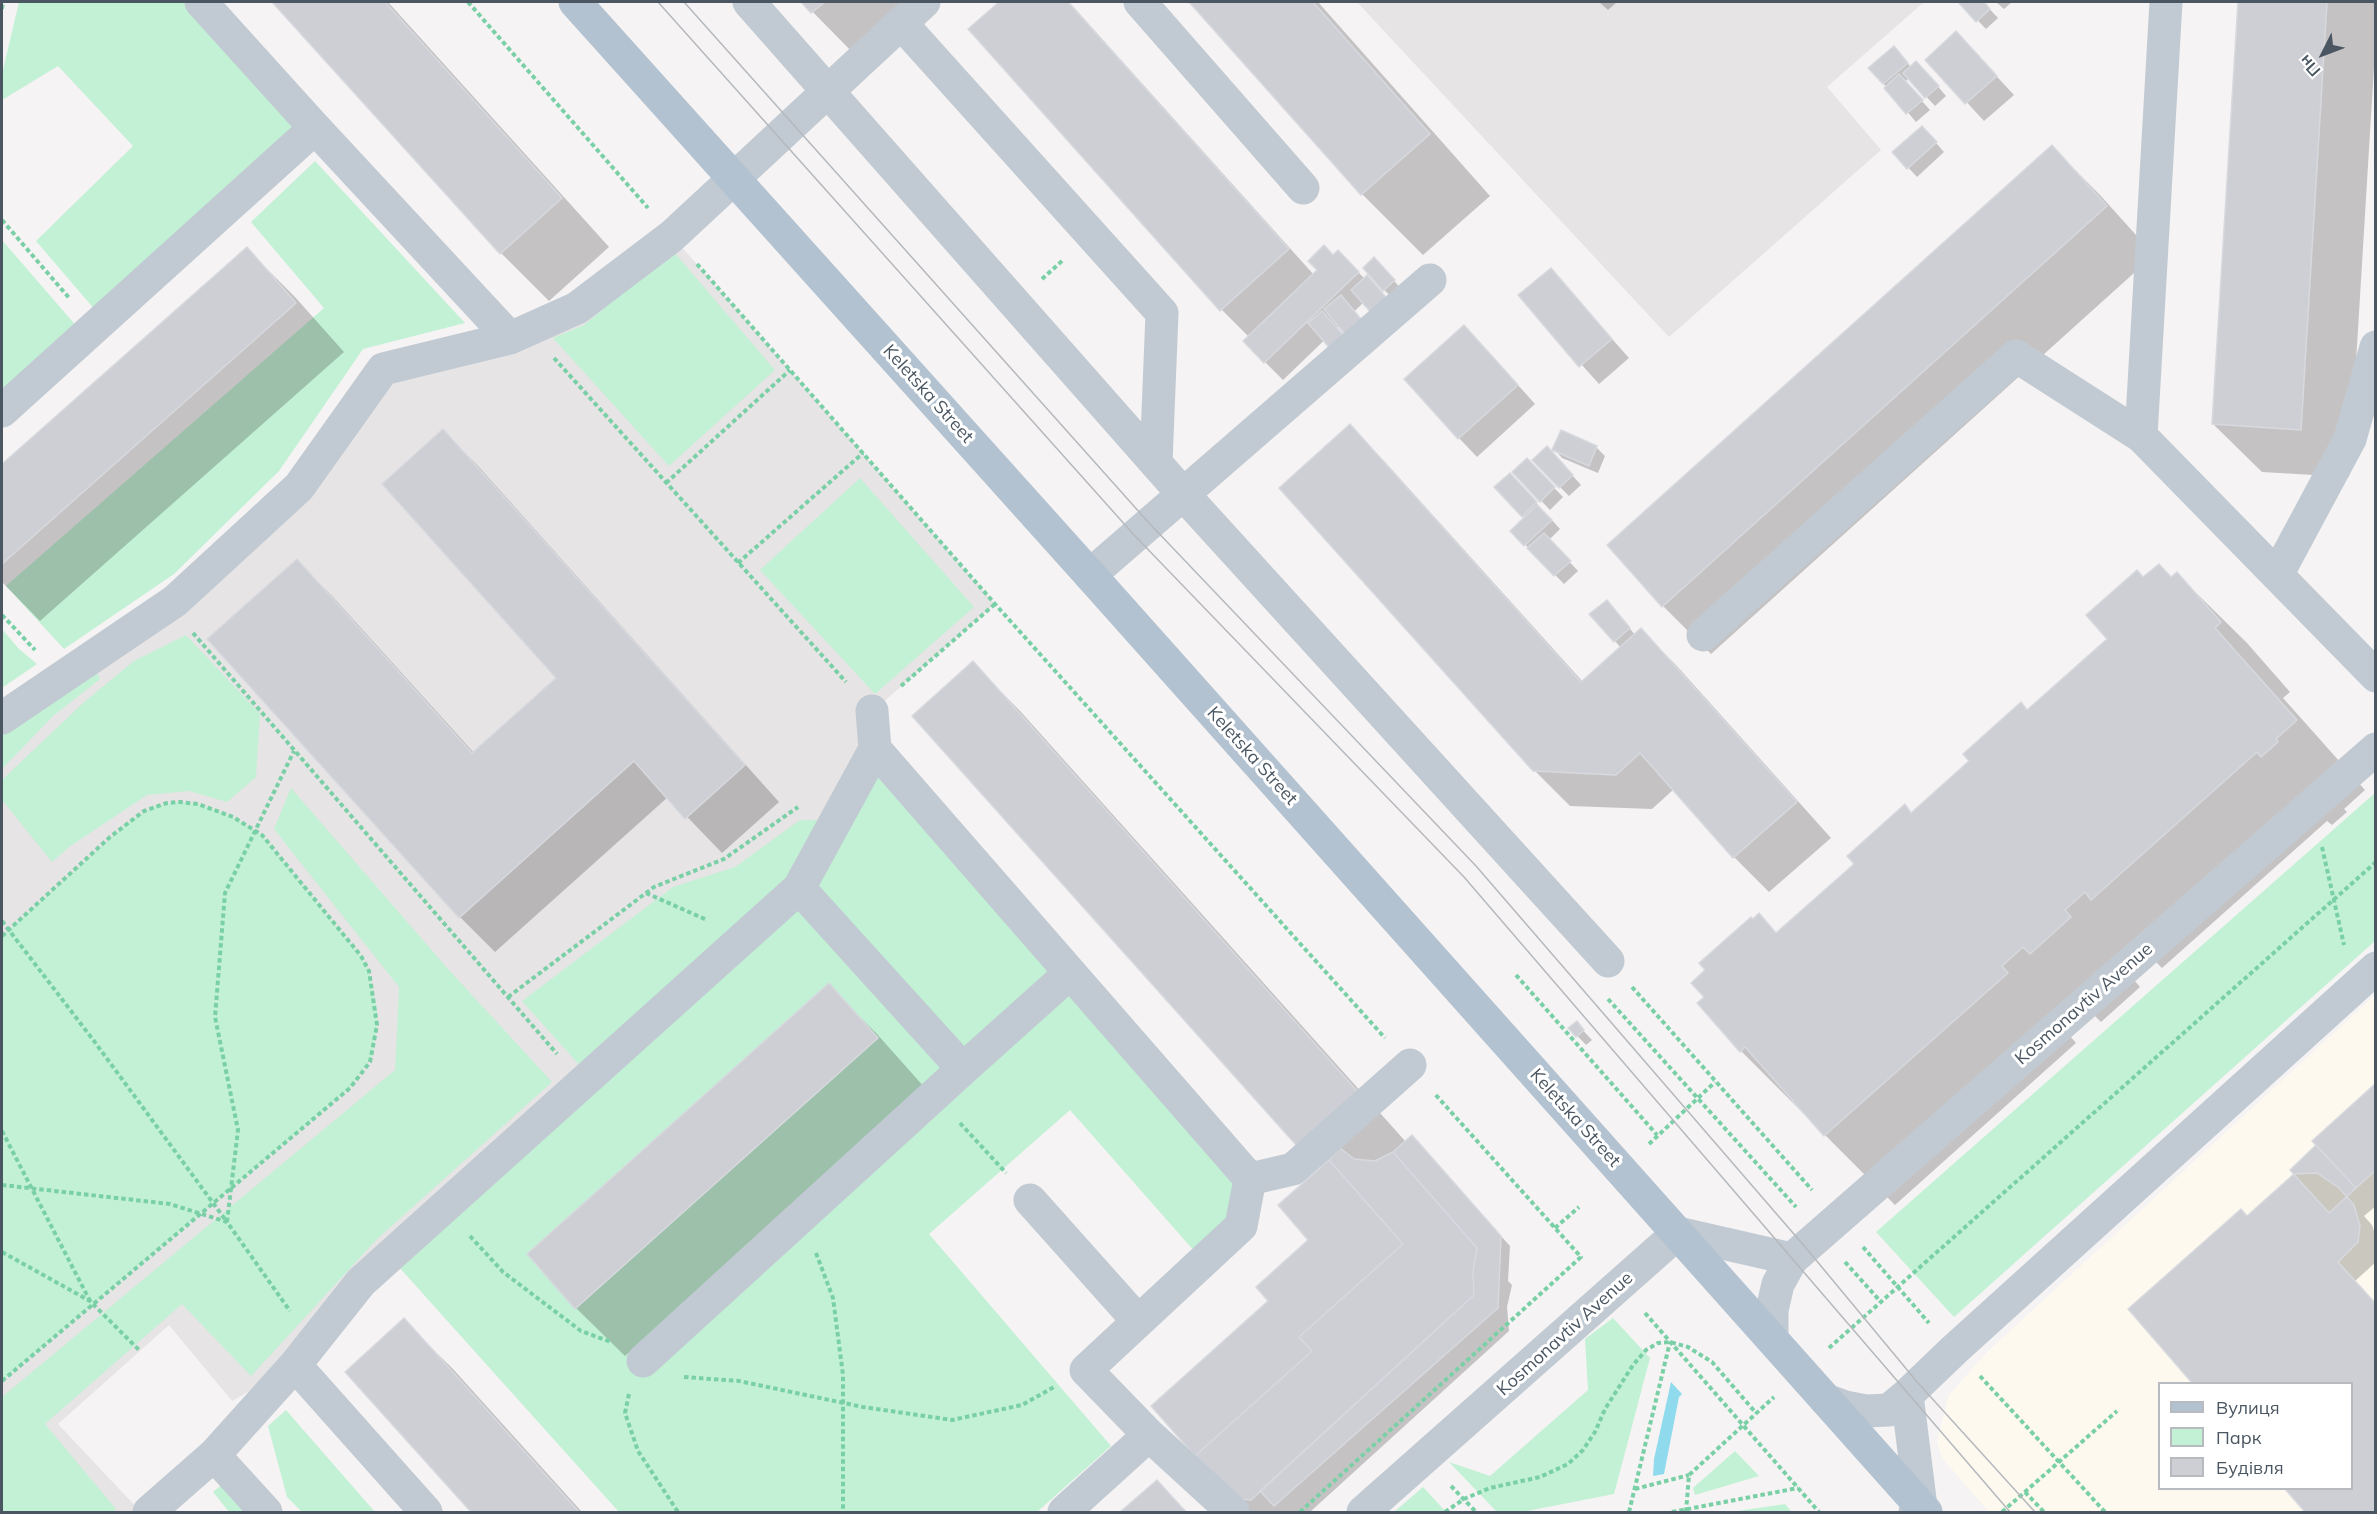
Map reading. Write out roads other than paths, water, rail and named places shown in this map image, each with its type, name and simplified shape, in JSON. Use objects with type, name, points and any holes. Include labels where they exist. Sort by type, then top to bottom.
[{"type":"main road","name":"Keletska Street","points":[[575,2],[1678,1233],[1921,1511]]},
{"type":"street","points":[[201,2],[315,128],[520,334]]},
{"type":"street","points":[[749,2],[1184,495],[1608,961]]},
{"type":"street","points":[[1140,2],[1303,188]]},
{"type":"street","points":[[2141,436],[2166,2]]},
{"type":"street","points":[[2,718],[175,602],[299,488],[383,369],[520,334],[577,308],[672,236],[913,12],[1162,313],[1156,463]]},
{"type":"street","points":[[2,411],[315,128]]},
{"type":"street","points":[[1090,575],[1430,280]]},
{"type":"street","points":[[2277,575],[2350,439],[2376,347]]},
{"type":"street","points":[[1703,635],[2016,356],[2141,436],[2376,676]]},
{"type":"street","points":[[149,1512],[214,1455],[304,1354],[361,1282],[799,888],[875,749],[872,711]]},
{"type":"street","points":[[875,749],[1250,1179]]},
{"type":"street","name":"Kosmonavtiv Avenue","points":[[1772,1340],[1773,1310],[1778,1284],[1792,1259],[2376,749]]},
{"type":"street","points":[[799,888],[963,1069]]},
{"type":"street","points":[[643,1360],[1070,974]]},
{"type":"street","points":[[1826,1400],[1866,1411],[1889,1410],[2365,978]]},
{"type":"street","points":[[1250,1179],[1293,1169],[1410,1065]]},
{"type":"street","points":[[1233,1512],[1149,1435],[1086,1370],[1241,1226],[1250,1179]]},
{"type":"street","points":[[1030,1200],[1138,1322]]},
{"type":"street","points":[[1678,1233],[1792,1259]]},
{"type":"street","name":"Kosmonavtiv Avenue","points":[[1363,1512],[1678,1233]]},
{"type":"street","points":[[304,1354],[426,1512]]},
{"type":"street","points":[[1907,1395],[1921,1511]]},
{"type":"street","points":[[1064,1512],[1149,1435]]},
{"type":"street","points":[[214,1455],[266,1512]]},
{"type":"water","points":[[1671,1382],[1682,1394],[1679,1397],[1664,1474],[1653,1476],[1654,1459]]},
{"type":"tram line","points":[[658,2],[1135,536],[1464,877],[2010,1512]]},
{"type":"tram line","points":[[684,2],[1149,523],[1476,866],[1806,1248],[1918,1383],[2035,1512]]}]
